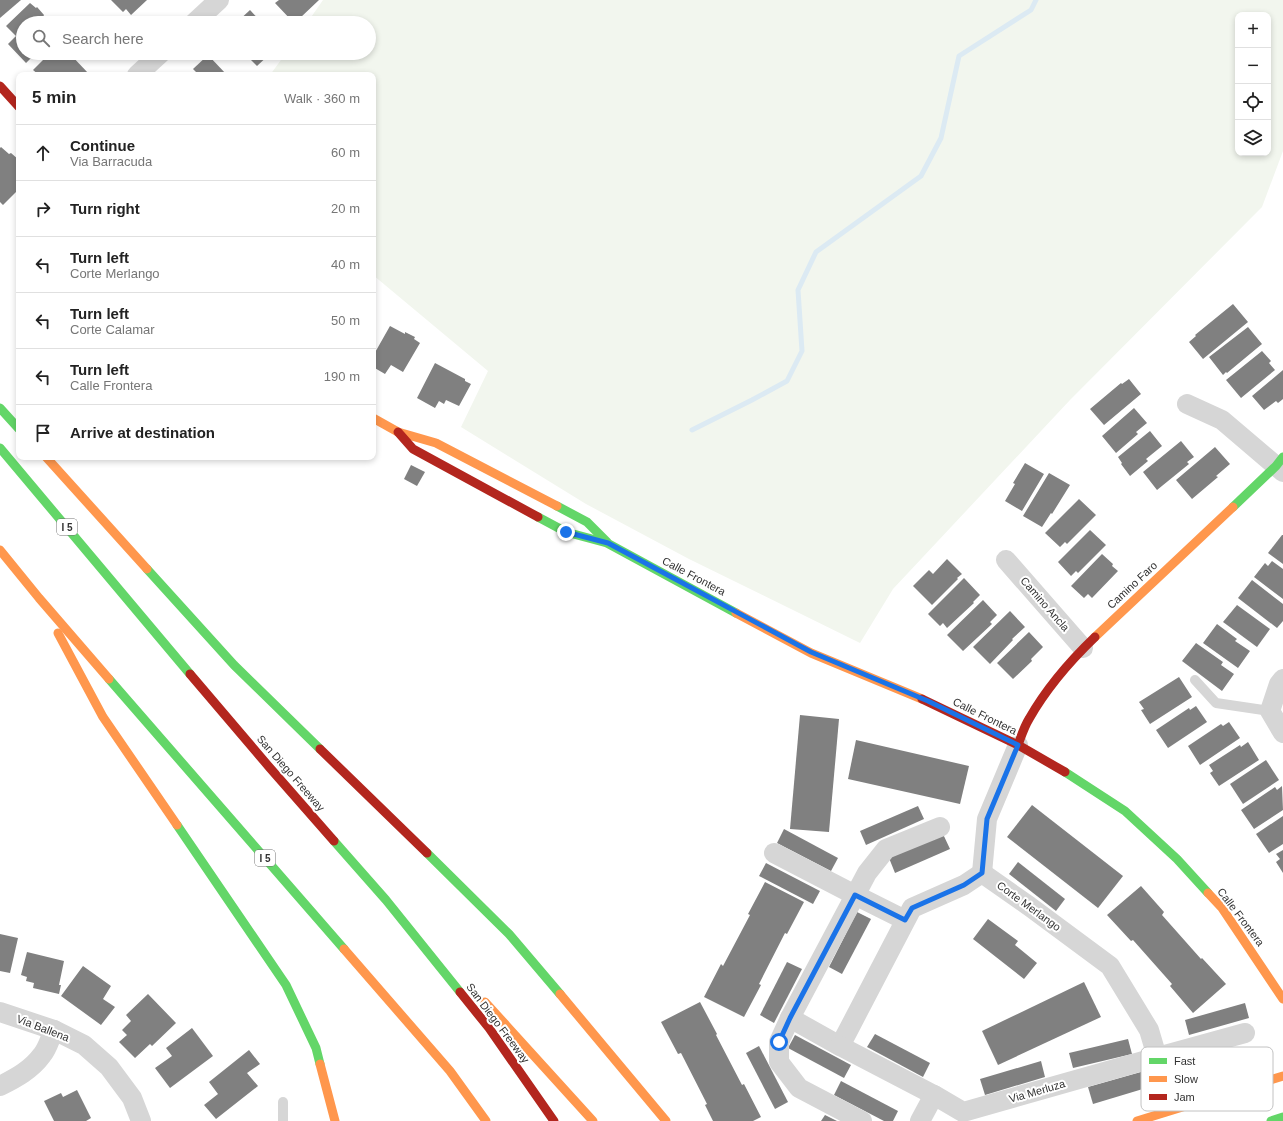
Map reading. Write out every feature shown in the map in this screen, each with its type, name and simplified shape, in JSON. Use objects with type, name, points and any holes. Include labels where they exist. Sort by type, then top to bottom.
[{"type":"main road","points":[[0,86],[16,104]]},
{"type":"main road","points":[[0,408],[16,425]]},
{"type":"main road","name":"Calle Frontera","points":[[376,420],[398,432],[436,443],[588,522],[608,543]]},
{"type":"main road","name":"Calle Frontera","points":[[398,432],[413,449],[566,532],[608,543],[811,652],[928,701],[1018,745],[1072,776],[1125,811],[1177,859],[1222,908],[1283,999]]},
{"type":"main road","name":"San Diego Freeway","points":[[0,448],[270,768],[386,900],[489,1028],[554,1121]]},
{"type":"main road","points":[[49,460],[234,665],[510,934],[666,1121]]},
{"type":"main road","name":"Camino Faro","points":[[1018,745],[1028,720],[1054,682],[1083,648],[1281,465]]},
{"type":"main road","name":"I 5","points":[[0,550],[450,1071],[486,1121]]},
{"type":"main road","points":[[40,598],[103,717],[286,984],[316,1048],[335,1121]]},
{"type":"main road","points":[[386,900],[445,960]]},
{"type":"main road","points":[[477,994],[593,1121]]},
{"type":"main road","points":[[1273,1079],[1283,1076]]},
{"type":"main road","points":[[1137,1121],[1169,1111]]},
{"type":"main road","points":[[1271,1121],[1283,1117]]},
{"type":"street","points":[[202,16],[219,0]]},
{"type":"street","points":[[140,72],[153,60]]},
{"type":"street","points":[[1187,404],[1222,420],[1281,465]]},
{"type":"street","name":"Camino Ancla","points":[[1006,560],[1083,648]]},
{"type":"street","points":[[1283,679],[1279,684],[1270,711],[1283,732]]},
{"type":"street","points":[[790,1018],[840,1046],[912,908],[964,885],[982,873],[987,819],[1018,745]]},
{"type":"street","points":[[862,1121],[799,1088],[779,1062],[779,1042],[790,1018],[867,873],[886,849],[940,827]]},
{"type":"street","points":[[774,853],[905,920]]},
{"type":"street","name":"Corte Merlango","points":[[982,873],[1110,966],[1149,1030],[1154,1047]]},
{"type":"street","name":"Via Ballena","points":[[0,1012],[54,1030],[84,1044],[110,1067],[132,1098],[141,1121]]},
{"type":"street","points":[[0,1086],[33,1066],[43,1054],[54,1030]]},
{"type":"street","name":"Via Merluza","points":[[1191,1047],[1245,1033]]},
{"type":"street","name":"Via Merluza","points":[[840,1046],[934,1095],[962,1112],[1141,1061]]},
{"type":"street","points":[[920,1121],[934,1095]]},
{"type":"lane","points":[[1195,680],[1216,703],[1270,711]]},
{"type":"lane","points":[[283,1102],[283,1121]]},
{"type":"shaded area","points":[[323,0],[1283,0],[1283,151],[1262,207],[1070,400],[893,589],[860,643],[689,559],[586,504],[461,427],[488,371],[376,278],[376,72],[272,72],[281,60],[376,60],[376,16],[312,16]]},
{"type":"building","points":[[0,0],[21,0],[0,18]]},
{"type":"building","points":[[111,0],[147,0],[131,15],[126,9],[123,12]]},
{"type":"building","points":[[279,0],[319,0],[302,16],[287,16],[275,3]]},
{"type":"building","points":[[30,3],[36,8],[37,7],[44,15],[44,16],[16,16]]},
{"type":"building","points":[[250,10],[256,16],[244,16]]},
{"type":"building","points":[[16,16],[16,36],[6,26]]},
{"type":"building","points":[[16,36],[16,52],[8,44]]},
{"type":"building","points":[[43,60],[76,60],[87,72],[35,72],[33,70]]},
{"type":"building","points":[[203,60],[213,60],[224,72],[196,72],[193,69]]},
{"type":"building","points":[[251,60],[263,60],[257,66]]},
{"type":"building","points":[[1,147],[9,154],[11,153],[16,157],[16,192],[3,205],[0,202]]},
{"type":"building","points":[[1233,304],[1248,322],[1203,359],[1189,342],[1196,336],[1195,335]]},
{"type":"building","points":[[390,326],[405,334],[405,332],[415,337],[414,339],[420,343],[403,372],[391,365],[385,374],[376,369],[376,351]]},
{"type":"building","points":[[1248,327],[1262,344],[1223,375],[1209,357]]},
{"type":"building","points":[[1262,351],[1271,361],[1269,363],[1275,370],[1241,398],[1226,380]]},
{"type":"building","points":[[435,363],[465,379],[465,381],[471,384],[459,406],[446,400],[444,404],[439,401],[435,408],[417,398]]},
{"type":"building","points":[[1283,370],[1283,399],[1278,403],[1276,401],[1264,410],[1252,396]]},
{"type":"building","points":[[1129,379],[1141,394],[1104,425],[1090,409],[1121,383],[1122,384]]},
{"type":"building","points":[[1134,408],[1147,423],[1136,432],[1138,434],[1116,453],[1102,436]]},
{"type":"building","points":[[1150,431],[1162,446],[1146,459],[1148,461],[1130,476],[1121,464],[1122,463],[1118,457]]},
{"type":"building","points":[[1181,441],[1194,457],[1187,462],[1189,464],[1157,490],[1143,472]]},
{"type":"building","points":[[1215,447],[1230,464],[1216,476],[1218,477],[1192,499],[1176,480]]},
{"type":"building","points":[[1025,463],[1044,474],[1022,511],[1005,501],[1015,484],[1013,483]]},
{"type":"building","points":[[411,465],[425,472],[417,486],[404,479]]},
{"type":"building","points":[[1049,473],[1070,485],[1042,527],[1023,516]]},
{"type":"building","points":[[1079,499],[1096,515],[1067,544],[1065,542],[1060,547],[1045,533]]},
{"type":"building","points":[[1090,530],[1106,545],[1078,573],[1076,571],[1071,576],[1058,562]]},
{"type":"building","points":[[1283,535],[1283,564],[1268,553]]},
{"type":"building","points":[[1102,554],[1118,571],[1092,598],[1088,594],[1084,598],[1071,586]]},
{"type":"building","points":[[947,559],[962,574],[932,605],[913,586],[929,570],[933,574]]},
{"type":"building","points":[[1272,561],[1283,569],[1283,599],[1254,577],[1265,563],[1268,566]]},
{"type":"building","points":[[964,578],[980,595],[973,602],[974,603],[947,628],[943,623],[940,626],[928,614]]},
{"type":"building","points":[[1252,580],[1283,604],[1283,621],[1277,628],[1238,598]]},
{"type":"building","points":[[983,600],[997,615],[990,622],[992,624],[963,651],[947,635]]},
{"type":"building","points":[[1237,605],[1270,629],[1257,647],[1223,622]]},
{"type":"building","points":[[1010,611],[1025,627],[990,664],[973,647]]},
{"type":"building","points":[[1217,624],[1237,639],[1235,641],[1250,651],[1238,668],[1203,643]]},
{"type":"building","points":[[1029,632],[1043,647],[1031,659],[1032,661],[1013,679],[997,663]]},
{"type":"building","points":[[1196,643],[1223,662],[1221,665],[1234,674],[1222,691],[1182,661]]},
{"type":"building","points":[[1179,677],[1192,697],[1150,724],[1141,710],[1144,709],[1139,702]]},
{"type":"building","points":[[1196,706],[1207,722],[1168,748],[1156,730],[1189,708],[1190,710]]},
{"type":"building","points":[[800,715],[839,719],[829,832],[790,829]]},
{"type":"building","points":[[1229,722],[1240,738],[1200,765],[1188,746],[1221,724],[1223,726]]},
{"type":"building","points":[[856,740],[969,766],[960,804],[848,779]]},
{"type":"building","points":[[1248,742],[1259,760],[1219,786],[1210,773],[1213,771],[1209,765],[1240,745],[1241,747]]},
{"type":"building","points":[[1266,760],[1279,780],[1243,804],[1230,784]]},
{"type":"building","points":[[1282,786],[1283,810],[1254,829],[1241,810],[1275,787],[1277,790]]},
{"type":"building","points":[[1032,805],[1123,876],[1098,908],[1007,837]]},
{"type":"building","points":[[918,806],[924,819],[866,845],[860,831]]},
{"type":"building","points":[[1283,816],[1283,844],[1269,853],[1256,834]]},
{"type":"building","points":[[784,829],[838,858],[831,871],[777,843]]},
{"type":"building","points":[[943,834],[950,849],[895,873],[889,858]]},
{"type":"building","points":[[1283,850],[1283,873],[1276,862],[1280,859],[1276,854]]},
{"type":"building","points":[[1018,862],[1065,899],[1056,911],[1009,874]]},
{"type":"building","points":[[766,863],[820,891],[813,904],[759,876]]},
{"type":"building","points":[[765,882],[804,902],[787,934],[785,933],[759,984],[761,985],[744,1017],[704,997],[721,964],[723,966],[750,915],[748,914]]},
{"type":"building","points":[[1141,886],[1164,912],[1162,915],[1201,959],[1202,958],[1226,984],[1193,1013],[1170,986],[1172,984],[1133,940],[1131,941],[1107,915]]},
{"type":"building","points":[[857,912],[871,919],[842,974],[829,967]]},
{"type":"building","points":[[988,919],[1018,941],[1015,945],[1037,963],[1024,979],[973,939]]},
{"type":"building","points":[[0,934],[18,938],[10,973],[0,971]]},
{"type":"building","points":[[27,952],[64,961],[59,985],[61,985],[59,994],[33,988],[34,983],[26,981],[27,977],[21,975]]},
{"type":"building","points":[[787,962],[802,969],[774,1023],[760,1015]]},
{"type":"building","points":[[83,966],[111,986],[103,999],[115,1007],[101,1025],[61,996]]},
{"type":"building","points":[[1084,982],[1101,1017],[998,1065],[982,1031]]},
{"type":"building","points":[[148,994],[176,1023],[152,1046],[150,1044],[135,1058],[119,1042],[127,1035],[122,1030],[131,1021],[126,1015]]},
{"type":"building","points":[[700,1002],[742,1085],[744,1084],[761,1117],[753,1121],[713,1121],[705,1105],[707,1104],[681,1053],[678,1054],[661,1022]]},
{"type":"building","points":[[1245,1003],[1249,1018],[1189,1035],[1185,1020]]},
{"type":"building","points":[[192,1028],[213,1056],[170,1088],[155,1068],[172,1056],[166,1048]]},
{"type":"building","points":[[875,1034],[930,1063],[923,1077],[867,1047]]},
{"type":"building","points":[[795,1035],[851,1065],[844,1078],[788,1048]]},
{"type":"building","points":[[1128,1039],[1132,1054],[1073,1068],[1069,1053]]},
{"type":"building","points":[[759,1046],[788,1102],[775,1109],[746,1053]]},
{"type":"building","points":[[249,1050],[260,1064],[247,1073],[258,1086],[216,1119],[204,1105],[218,1094],[209,1082]]},
{"type":"building","points":[[1041,1061],[1045,1077],[985,1095],[980,1079]]},
{"type":"building","points":[[1141,1072],[1141,1090],[1093,1104],[1088,1087]]},
{"type":"building","points":[[841,1081],[898,1111],[893,1121],[884,1121],[834,1095]]},
{"type":"building","points":[[77,1090],[91,1118],[86,1121],[54,1121],[44,1101],[61,1093],[63,1097]]},
{"type":"building","points":[[825,1115],[837,1121],[821,1121]]},
{"type":"waterway","points":[[692,430],[787,381],[802,351],[798,290],[816,252],[921,176],[941,138],[959,56],[1031,10],[1036,0]]},
{"type":"traffic: fast","points":[[0,408],[16,426]]},
{"type":"traffic: fast","points":[[0,448],[190,674]]},
{"type":"traffic: fast","points":[[1233,507],[1276,466],[1283,457]]},
{"type":"traffic: fast","points":[[557,506],[587,522],[607,542]]},
{"type":"traffic: fast","points":[[538,517],[566,532],[607,543],[736,613]]},
{"type":"traffic: fast","points":[[147,569],[234,665],[320,749]]},
{"type":"traffic: fast","points":[[109,679],[344,949]]},
{"type":"traffic: fast","points":[[1065,772],[1125,811],[1177,859],[1208,893]]},
{"type":"traffic: fast","points":[[177,825],[286,985],[316,1048],[320,1064]]},
{"type":"traffic: fast","points":[[334,841],[386,900],[460,992]]},
{"type":"traffic: fast","points":[[427,853],[509,934],[560,994]]},
{"type":"traffic: fast","points":[[1271,1121],[1283,1117]]},
{"type":"traffic: slow","points":[[376,420],[398,432],[436,443],[557,506]]},
{"type":"traffic: slow","points":[[49,460],[147,569]]},
{"type":"traffic: slow","points":[[1095,637],[1233,507]]},
{"type":"traffic: slow","points":[[0,550],[109,679]]},
{"type":"traffic: slow","points":[[736,613],[811,653],[922,699]]},
{"type":"traffic: slow","points":[[58,633],[103,717],[177,825]]},
{"type":"traffic: slow","points":[[1208,893],[1222,908],[1283,999]]},
{"type":"traffic: slow","points":[[344,949],[450,1071],[486,1121]]},
{"type":"traffic: slow","points":[[560,994],[666,1121]]},
{"type":"traffic: slow","points":[[485,1002],[593,1121]]},
{"type":"traffic: slow","points":[[320,1064],[335,1121]]},
{"type":"traffic: slow","points":[[1273,1079],[1283,1076]]},
{"type":"traffic: slow","points":[[1137,1121],[1169,1111]]},
{"type":"traffic: jam","points":[[0,86],[16,104]]},
{"type":"traffic: jam","points":[[398,432],[413,449],[538,517]]},
{"type":"traffic: jam","points":[[1018,745],[1027,722],[1043,697],[1068,666],[1095,637]]},
{"type":"traffic: jam","points":[[190,674],[334,841]]},
{"type":"traffic: jam","points":[[922,699],[1018,745],[1065,772]]},
{"type":"traffic: jam","points":[[320,749],[427,853]]},
{"type":"traffic: jam","points":[[460,992],[489,1028],[554,1121]]},
{"type":"route","points":[[566,532],[608,543],[811,652],[928,701],[1018,745],[987,819],[982,873],[964,885],[912,908],[905,920],[855,895],[790,1018],[779,1042]]}]
